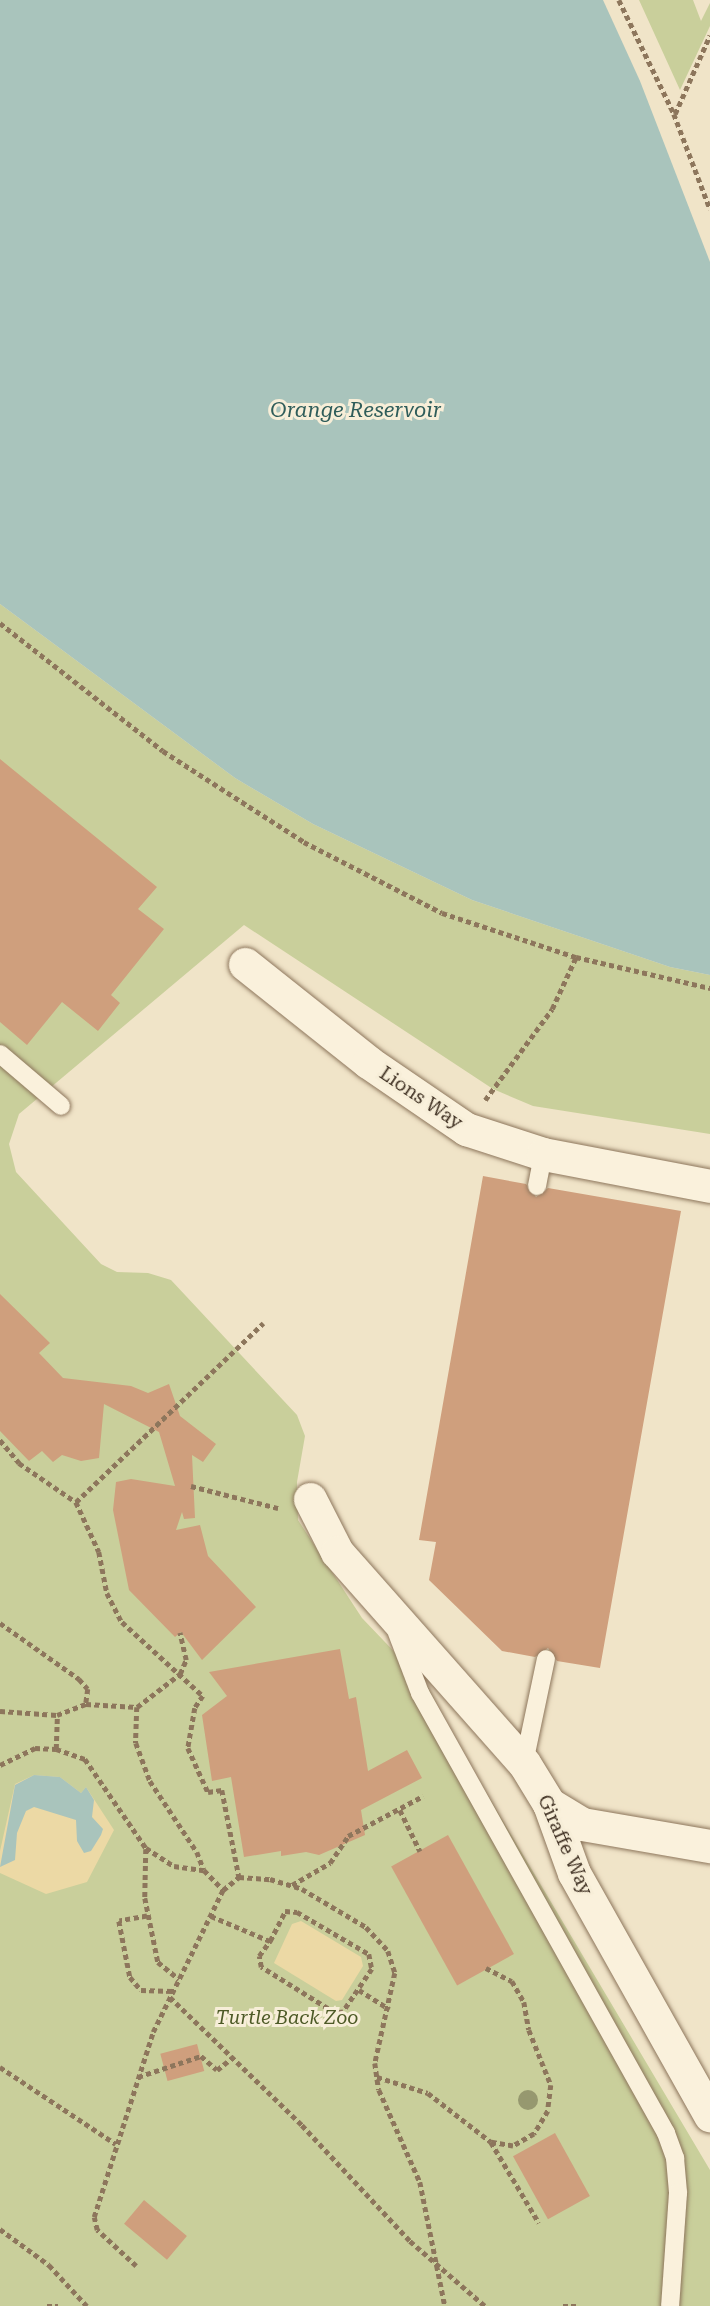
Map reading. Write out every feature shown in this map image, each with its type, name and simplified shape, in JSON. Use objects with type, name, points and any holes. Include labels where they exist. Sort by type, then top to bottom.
[{"type":"street","name":"Lions Way","points":[[245,964],[368,1062],[466,1129],[540,1170],[710,1186]]},
{"type":"street","name":"Giraffe Way","points":[[310,1499],[337,1552],[524,1763],[548,1804],[574,1873],[710,2115]]},
{"type":"street","points":[[548,1804],[582,1824],[710,1846]]},
{"type":"lane","points":[[0,1054],[61,1106]]},
{"type":"lane","points":[[390,1613],[420,1693],[666,2133],[675,2158],[678,2193],[670,2306]]},
{"type":"lane","points":[[524,1763],[546,1659]]},
{"type":"path","points":[[619,0],[674,114],[710,209]]},
{"type":"path","points":[[674,114],[710,35]]},
{"type":"path","points":[[0,623],[163,751],[304,842],[442,913],[576,957],[710,988]]},
{"type":"path","points":[[466,1129],[552,1009],[576,957]]},
{"type":"path","points":[[76,1502],[263,1323]]},
{"type":"path","points":[[0,1440],[19,1463],[76,1502],[99,1552],[107,1593],[122,1622],[203,1696],[195,1708],[188,1748],[208,1792],[222,1790],[239,1877]]},
{"type":"path","points":[[191,1486],[258,1503]]},
{"type":"path","points":[[0,1623],[79,1678],[88,1689],[86,1704]]},
{"type":"path","points":[[0,1711],[57,1715],[86,1704],[137,1707],[180,1674],[186,1660],[180,1633]]},
{"type":"path","points":[[137,1707],[136,1743],[150,1781],[197,1852],[204,1870],[223,1890]]},
{"type":"path","points":[[56,1749],[57,1715]]},
{"type":"path","points":[[0,1765],[35,1748],[56,1749],[85,1759],[146,1848],[174,1866],[204,1870]]},
{"type":"path","points":[[292,1885],[330,1863],[348,1836],[423,1796]]},
{"type":"path","points":[[400,1810],[420,1851]]},
{"type":"path","points":[[146,1848],[143,1869],[147,1916],[159,1962],[179,1979]]},
{"type":"path","points":[[136,2266],[97,2230],[94,2217],[137,2078],[171,1994],[223,1890],[239,1877],[292,1885],[366,1927],[388,1951],[396,1973],[389,2009],[379,2035],[377,2077],[419,2182],[439,2264],[445,2306]]},
{"type":"path","points":[[285,1911],[297,1912],[369,1954],[372,1969],[343,2012],[335,2013],[261,1968],[259,1956],[270,1941],[285,1911]]},
{"type":"path","points":[[147,1916],[119,1921],[130,1977],[141,1990],[171,1994],[439,2264],[485,2306]]},
{"type":"path","points":[[211,1916],[270,1941]]},
{"type":"path","points":[[486,1968],[512,1981],[524,2002],[529,2029],[551,2085],[548,2111],[534,2134],[513,2146],[491,2142]]},
{"type":"path","points":[[359,1990],[389,2009]]},
{"type":"path","points":[[137,2078],[201,2056],[217,2070],[233,2057]]},
{"type":"path","points":[[0,2067],[116,2144]]},
{"type":"path","points":[[377,2077],[428,2093],[491,2142],[539,2223]]},
{"type":"path","points":[[0,2229],[49,2264],[87,2306]]},
{"type":"path","points":[[47,2306],[58,2306]]},
{"type":"path","points":[[563,2306],[578,2306]]},
{"type":"green space","points":[[639,0],[693,0],[701,21],[710,3],[710,26],[680,90]]},
{"type":"green space","name":"Turtle Back Zoo","points":[[0,604],[235,778],[313,824],[472,900],[670,967],[710,975],[710,1134],[533,1106],[493,1089],[244,925],[19,1114],[9,1144],[16,1172],[101,1264],[117,1272],[148,1273],[171,1280],[297,1415],[305,1436],[297,1482],[298,1520],[362,1618],[427,1686],[465,1757],[710,2170],[710,2306],[0,2306]]},
{"type":"sand","points":[[34,1775],[60,1777],[81,1793],[86,1787],[114,1830],[87,1882],[46,1894],[0,1873],[0,1851],[15,1784]]},
{"type":"sand","points":[[301,1921],[361,1957],[363,1966],[342,2000],[336,2001],[274,1963],[292,1924]]},
{"type":"water","name":"Orange Reservoir","points":[[0,0],[603,0],[640,81],[710,262],[710,975],[670,967],[472,900],[313,824],[235,778],[0,604]]},
{"type":"water","points":[[34,1775],[60,1777],[81,1793],[86,1787],[94,1800],[92,1817],[103,1829],[101,1835],[91,1851],[84,1853],[77,1841],[76,1820],[34,1807],[26,1811],[17,1833],[15,1860],[0,1867],[15,1785]]},
{"type":"building","points":[[0,759],[157,887],[138,909],[164,929],[111,995],[120,1003],[98,1031],[62,1002],[27,1045],[0,1022]]},
{"type":"building","points":[[483,1176],[526,1184],[536,1197],[548,1188],[681,1211],[600,1668],[557,1661],[548,1648],[535,1657],[502,1651],[429,1580],[436,1542],[419,1540]]},
{"type":"building","points":[[0,1294],[50,1343],[39,1353],[63,1378],[131,1386],[148,1393],[169,1384],[180,1416],[216,1444],[203,1462],[192,1455],[195,1518],[184,1519],[182,1512],[176,1530],[200,1525],[208,1556],[256,1607],[202,1660],[181,1632],[175,1637],[129,1590],[113,1510],[116,1482],[131,1479],[175,1486],[159,1432],[104,1404],[99,1458],[81,1461],[62,1455],[53,1462],[42,1451],[29,1461],[0,1431]]},
{"type":"building","points":[[340,1649],[349,1699],[356,1697],[368,1771],[407,1750],[422,1778],[361,1810],[365,1835],[319,1855],[306,1852],[281,1856],[281,1851],[244,1857],[231,1777],[212,1781],[202,1715],[227,1696],[209,1672]]},
{"type":"building","points":[[448,1835],[514,1954],[457,1985],[391,1867]]},
{"type":"building","points":[[197,2044],[204,2071],[168,2081],[160,2054]]},
{"type":"building","points":[[555,2133],[590,2196],[548,2219],[513,2156]]},
{"type":"building","points":[[144,2200],[187,2236],[167,2260],[124,2224]]}]
